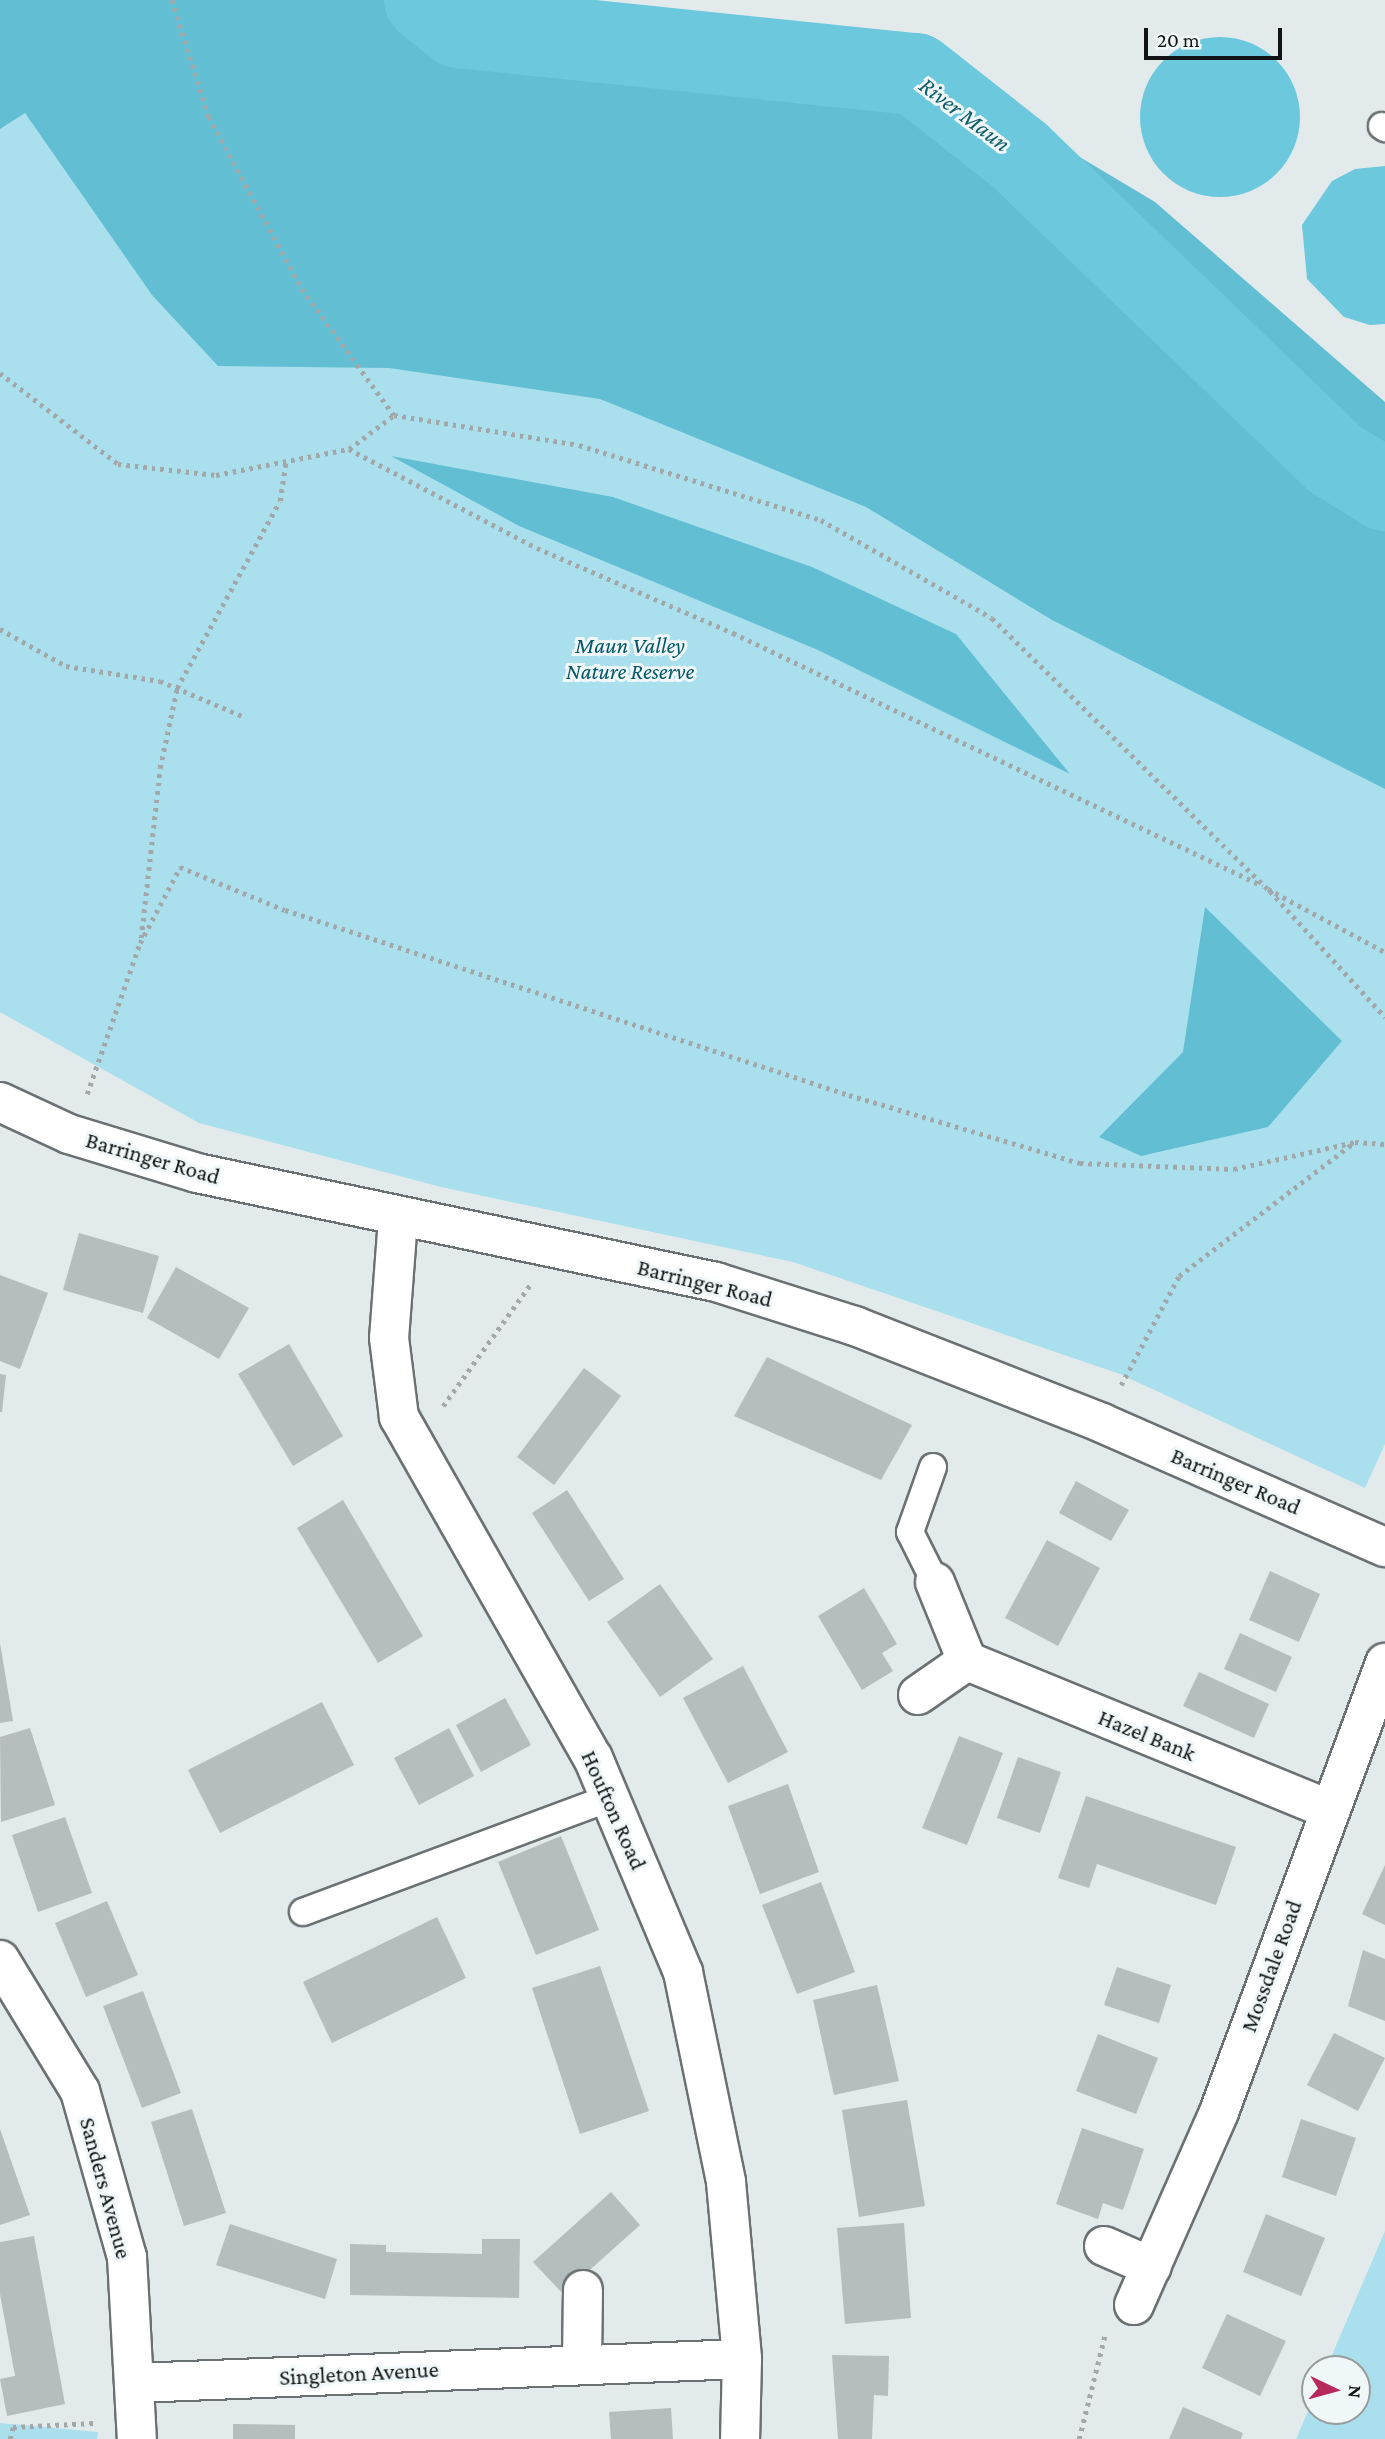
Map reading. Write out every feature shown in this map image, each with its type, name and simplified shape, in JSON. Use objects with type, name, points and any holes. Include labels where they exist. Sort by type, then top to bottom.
[{"type":"street","name":"Barringer Road","points":[[0,1103],[69,1134],[197,1173],[398,1219],[716,1282],[855,1326],[1102,1423],[1385,1547]]},
{"type":"street","name":"Houfton Road","points":[[398,1219],[389,1338],[399,1417],[412,1449],[593,1758],[682,1972],[726,2182],[742,2359],[740,2439]]},
{"type":"street","points":[[918,1695],[967,1661],[935,1582]]},
{"type":"street","name":"Hazel Bank","points":[[967,1661],[1327,1809]]},
{"type":"street","name":"Mossdale Road","points":[[1134,2305],[1219,2112],[1327,1809],[1385,1663]]},
{"type":"street","name":"Sanders Avenue","points":[[0,1959],[80,2091],[127,2257],[137,2430]]},
{"type":"street","points":[[1104,2246],[1152,2267]]},
{"type":"street","points":[[582,2362],[583,2290]]},
{"type":"street","name":"Singleton Avenue","points":[[136,2383],[582,2362],[742,2359]]},
{"type":"lane","points":[[933,1467],[910,1532],[935,1582]]},
{"type":"lane","points":[[303,1912],[610,1798]]},
{"type":"path","points":[[172,0],[209,117],[302,289],[394,415],[579,444],[821,520],[992,618],[1268,889],[1385,1017]]},
{"type":"path","points":[[0,373],[118,464],[216,475],[349,449],[394,415]]},
{"type":"path","points":[[349,449],[537,548],[1182,842],[1385,952]]},
{"type":"path","points":[[140,943],[160,768],[177,688],[280,501],[286,461]]},
{"type":"path","points":[[0,629],[66,666],[177,688],[245,717]]},
{"type":"path","points":[[69,1134],[140,943],[180,867],[285,910],[796,1078],[1080,1163],[1234,1169],[1355,1142],[1385,1144]]},
{"type":"path","points":[[1102,1423],[1178,1276],[1355,1142]]},
{"type":"path","points":[[412,1449],[556,1249]]},
{"type":"path","points":[[1079,2439],[1109,2321],[1134,2305]]},
{"type":"path","points":[[9,2439],[13,2427],[137,2430]]},
{"type":"green space","name":"Maun Valley Nature Reserve","points":[[0,1],[1385,556],[1385,1444],[1365,1488],[1120,1374],[793,1262],[441,1187],[199,1123],[0,1012]]},
{"type":"green space","points":[[1385,2231],[1385,2439],[1296,2439],[1302,2425],[1371,2425],[1371,2355],[1332,2355]]},
{"type":"green space","points":[[0,2423],[98,2432],[97,2439],[0,2439]]},
{"type":"shaded area","points":[[0,0],[516,0],[870,32],[1155,202],[1385,402],[1385,789],[1052,620],[866,507],[600,399],[389,368],[218,366],[152,295],[25,113],[0,129]]},
{"type":"shaded area","points":[[1220,37],[1250,44],[1276,61],[1293,87],[1300,117],[1293,147],[1276,173],[1250,190],[1220,197],[1190,190],[1164,173],[1147,147],[1140,117],[1147,87],[1164,61],[1190,44]]},
{"type":"shaded area","points":[[1385,166],[1385,324],[1370,325],[1344,317],[1307,279],[1302,225],[1332,181],[1355,169]]},
{"type":"shaded area","points":[[391,456],[613,497],[812,567],[956,634],[1070,774],[818,650],[519,526]]},
{"type":"shaded area","points":[[1205,907],[1342,1041],[1268,1127],[1141,1156],[1099,1137],[1183,1052]]},
{"type":"building","points":[[79,1233],[159,1256],[143,1313],[63,1290]]},
{"type":"building","points":[[176,1267],[249,1308],[219,1359],[147,1318]]},
{"type":"building","points":[[0,1275],[48,1293],[20,1369],[0,1361]]},
{"type":"building","points":[[289,1344],[343,1436],[293,1466],[238,1374]]},
{"type":"building","points":[[767,1357],[912,1425],[881,1480],[734,1416]]},
{"type":"building","points":[[584,1368],[621,1396],[554,1485],[517,1457]]},
{"type":"building","points":[[0,1374],[6,1375],[2,1412],[0,1412]]},
{"type":"building","points":[[1076,1481],[1129,1510],[1111,1541],[1059,1513]]},
{"type":"building","points":[[567,1490],[624,1579],[589,1601],[532,1513]]},
{"type":"building","points":[[343,1500],[423,1636],[378,1663],[297,1528]]},
{"type":"building","points":[[1047,1540],[1100,1568],[1058,1646],[1005,1618]]},
{"type":"building","points":[[1270,1571],[1320,1594],[1299,1642],[1249,1620]]},
{"type":"building","points":[[660,1584],[713,1659],[660,1697],[607,1622]]},
{"type":"building","points":[[864,1588],[897,1644],[882,1653],[893,1671],[862,1690],[818,1616]]},
{"type":"building","points":[[1240,1633],[1292,1657],[1276,1692],[1224,1669]]},
{"type":"building","points":[[0,1643],[13,1721],[0,1723]]},
{"type":"building","points":[[743,1666],[788,1752],[728,1783],[683,1698]]},
{"type":"building","points":[[1199,1672],[1269,1704],[1254,1738],[1183,1706]]},
{"type":"building","points":[[505,1698],[531,1745],[481,1772],[456,1725]]},
{"type":"building","points":[[322,1702],[354,1765],[220,1833],[188,1770]]},
{"type":"building","points":[[30,1728],[55,1805],[1,1822],[0,1737]]},
{"type":"building","points":[[449,1728],[474,1776],[419,1805],[394,1758]]},
{"type":"building","points":[[959,1736],[1003,1753],[967,1845],[922,1828]]},
{"type":"building","points":[[1018,1757],[1061,1772],[1040,1833],[997,1818]]},
{"type":"building","points":[[788,1784],[819,1872],[760,1894],[728,1806]]},
{"type":"building","points":[[1086,1796],[1236,1847],[1216,1905],[1097,1864],[1089,1888],[1058,1878]]},
{"type":"building","points":[[65,1817],[92,1893],[38,1912],[12,1835]]},
{"type":"building","points":[[561,1836],[599,1930],[536,1955],[498,1862]]},
{"type":"building","points":[[1385,1865],[1385,1925],[1362,1914]]},
{"type":"building","points":[[821,1882],[855,1972],[797,1994],[762,1905]]},
{"type":"building","points":[[107,1901],[138,1975],[86,1997],[55,1923]]},
{"type":"building","points":[[437,1917],[466,1978],[332,2043],[303,1982]]},
{"type":"building","points":[[1363,1950],[1385,1959],[1385,2021],[1348,2006]]},
{"type":"building","points":[[600,1966],[649,2111],[580,2134],[532,1988]]},
{"type":"building","points":[[1117,1967],[1171,1985],[1159,2023],[1104,2005]]},
{"type":"building","points":[[877,1985],[899,2081],[834,2095],[813,2000]]},
{"type":"building","points":[[143,1991],[181,2093],[142,2108],[103,2006]]},
{"type":"building","points":[[1334,2033],[1385,2058],[1358,2111],[1307,2085]]},
{"type":"building","points":[[1098,2034],[1158,2058],[1136,2114],[1076,2091]]},
{"type":"building","points":[[907,2100],[925,2206],[859,2217],[842,2110]]},
{"type":"building","points":[[192,2109],[226,2213],[184,2226],[151,2122]]},
{"type":"building","points":[[1301,2119],[1356,2138],[1336,2196],[1282,2177]]},
{"type":"building","points":[[1082,2128],[1144,2149],[1123,2210],[1103,2203],[1098,2219],[1056,2204]]},
{"type":"building","points":[[0,2129],[30,2215],[0,2225]]},
{"type":"building","points":[[611,2192],[640,2225],[563,2294],[533,2262]]},
{"type":"building","points":[[1266,2214],[1325,2238],[1301,2296],[1243,2272]]},
{"type":"building","points":[[904,2223],[911,2318],[845,2324],[837,2228]]},
{"type":"building","points":[[230,2224],[337,2259],[325,2299],[216,2265]]},
{"type":"building","points":[[34,2236],[65,2404],[7,2416],[0,2379],[15,2376],[0,2294],[0,2242]]},
{"type":"building","points":[[482,2239],[520,2239],[519,2298],[350,2295],[350,2244],[386,2245],[386,2252],[482,2254]]},
{"type":"building","points":[[1227,2314],[1286,2341],[1260,2396],[1202,2368]]},
{"type":"building","points":[[832,2355],[889,2356],[888,2396],[874,2395],[872,2439],[838,2439]]},
{"type":"building","points":[[1183,2407],[1243,2433],[1241,2439],[1169,2439]]},
{"type":"building","points":[[671,2408],[673,2439],[611,2439],[609,2412]]},
{"type":"building","points":[[233,2424],[295,2425],[295,2439],[233,2439]]},
{"type":"waterway","name":"River Maun","points":[[425,0],[458,27],[916,74],[1019,155],[1335,459],[1385,490]]}]
